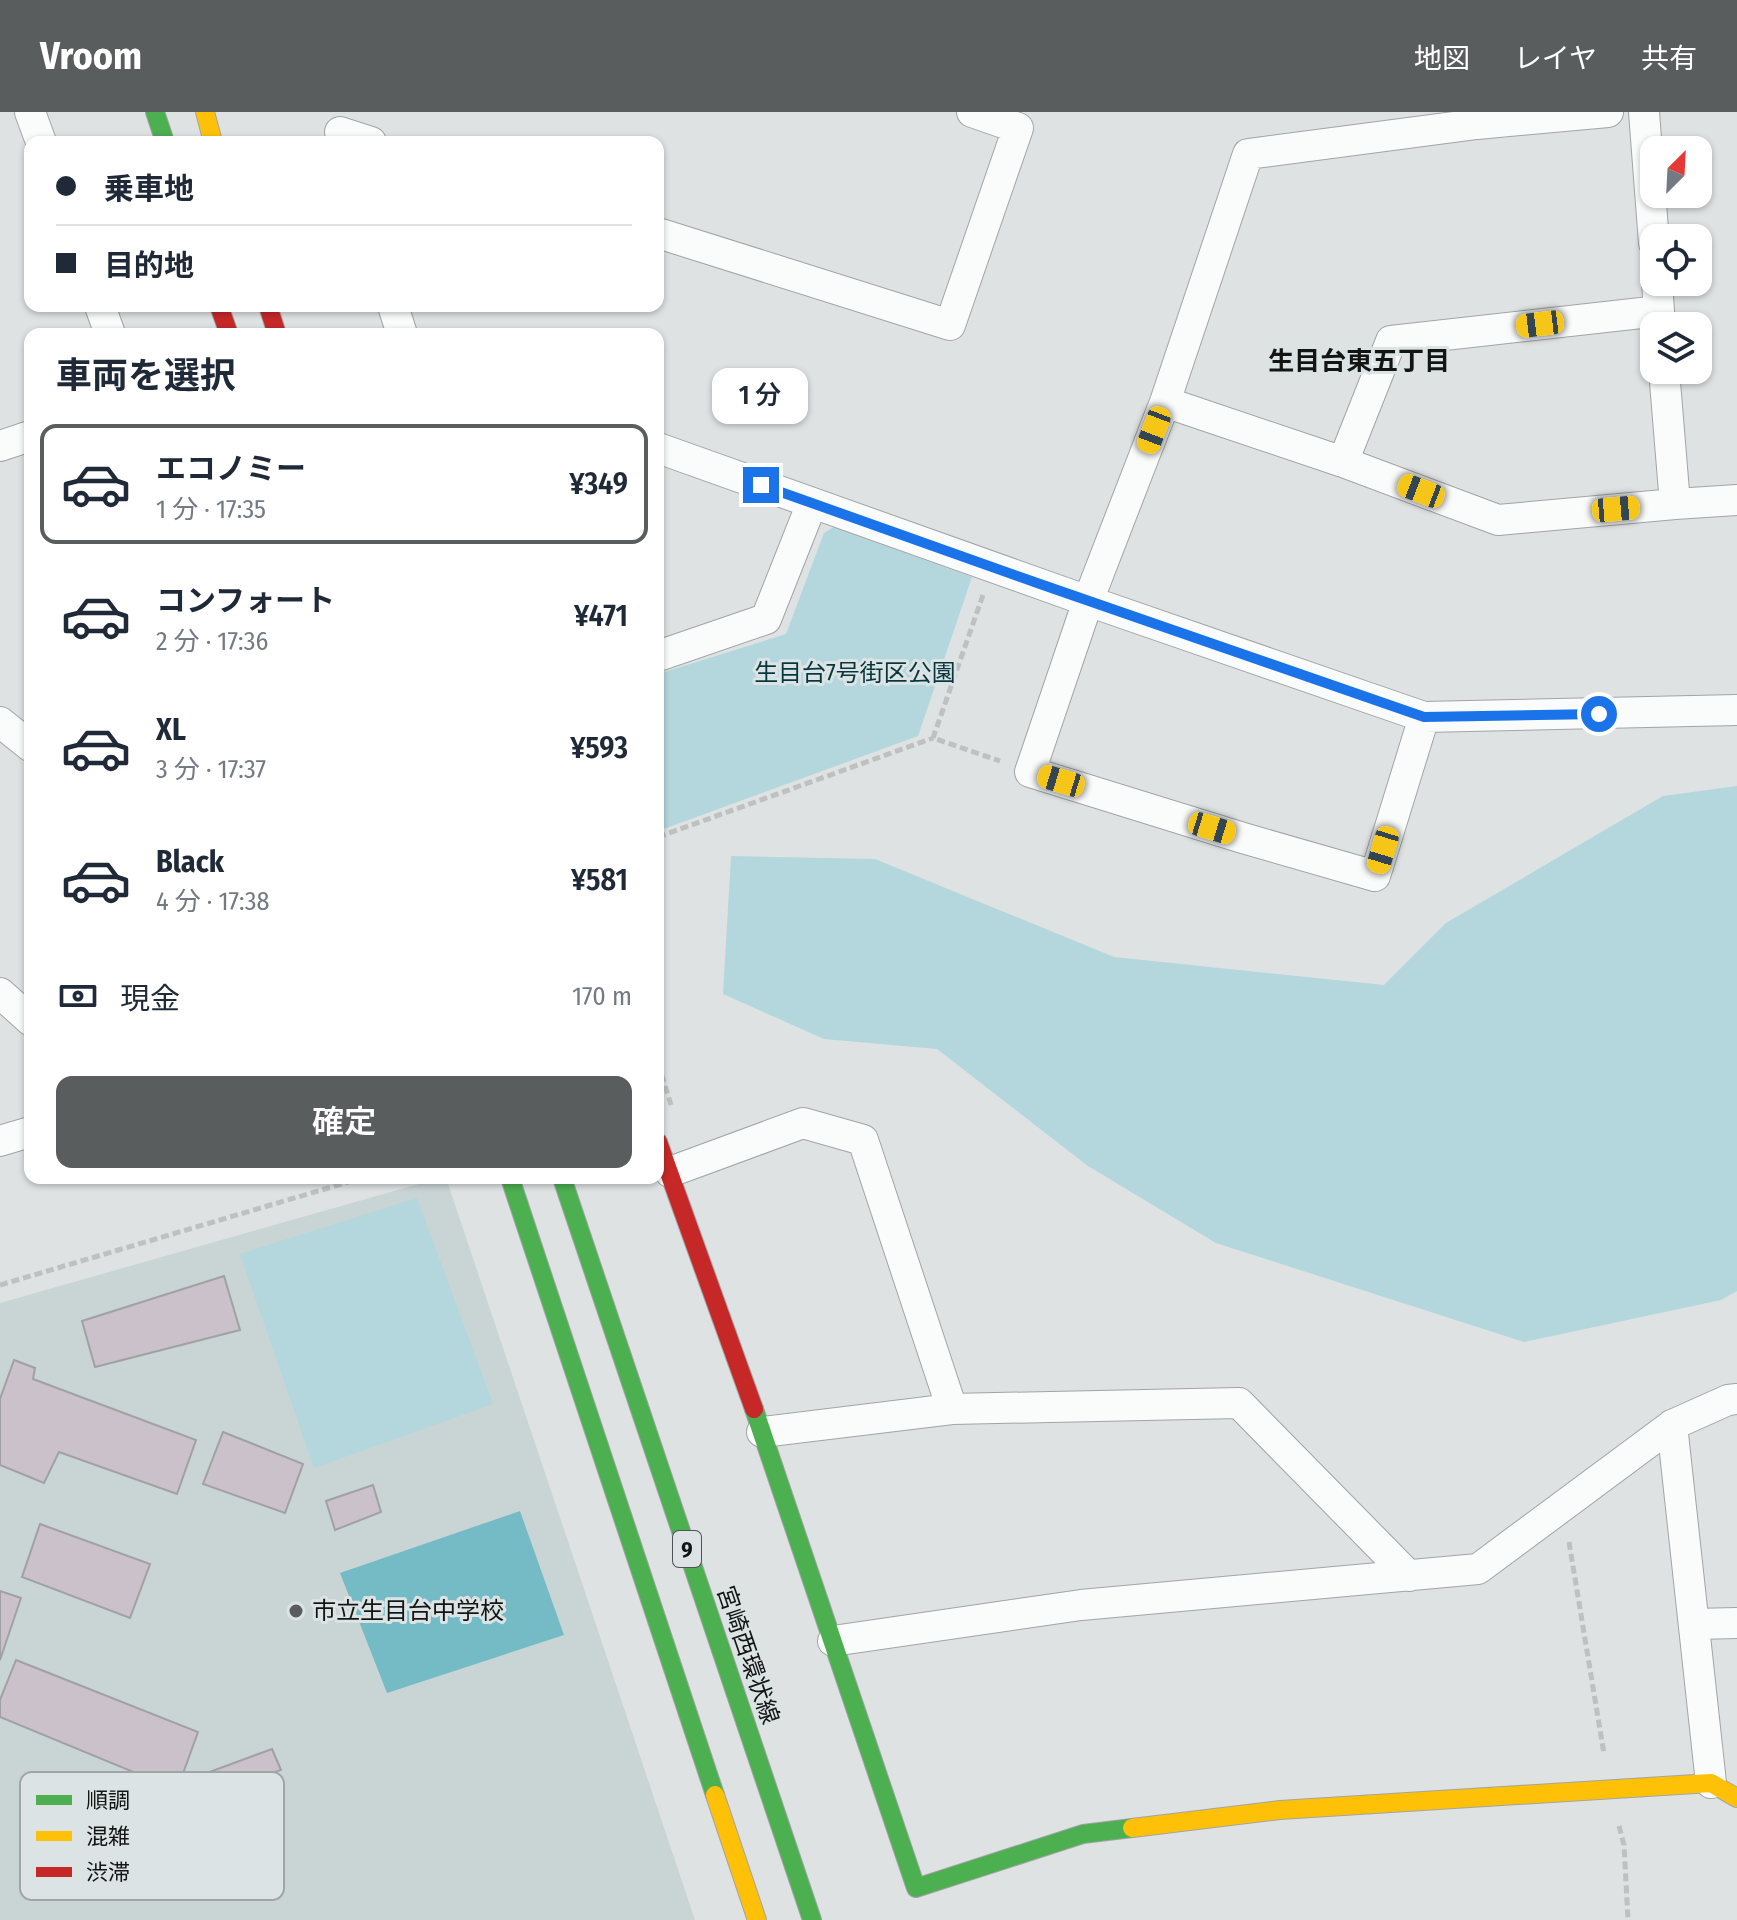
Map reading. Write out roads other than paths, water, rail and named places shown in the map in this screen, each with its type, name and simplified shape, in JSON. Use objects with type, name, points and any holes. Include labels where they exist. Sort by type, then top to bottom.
[{"type":"main road","points":[[155,112],[163,136]]},
{"type":"main road","points":[[205,112],[211,136]]},
{"type":"main road","points":[[664,1157],[762,1432],[916,1888],[1083,1834],[1280,1810],[1711,1783],[1737,1798]]},
{"type":"main road","name":"9","points":[[512,1184],[757,1920]]},
{"type":"main road","name":"宮崎西環状線","points":[[564,1184],[812,1920]]},
{"type":"street","points":[[30,112],[39,136]]},
{"type":"street","points":[[664,235],[950,325],[1018,128],[972,112]]},
{"type":"street","points":[[1424,717],[1375,876],[1030,772],[1088,601],[1165,402],[1248,154],[1477,124],[1608,112]]},
{"type":"street","points":[[1644,112],[1653,224]]},
{"type":"street","points":[[1343,462],[1391,341],[1659,306]]},
{"type":"street","points":[[1665,384],[1675,504]]},
{"type":"street","points":[[1165,402],[1343,462],[1498,520],[1737,500]]},
{"type":"street","points":[[0,446],[24,438]]},
{"type":"street","points":[[664,450],[1424,717],[1737,710]]},
{"type":"street","points":[[664,654],[766,619],[812,503]]},
{"type":"street","points":[[0,722],[24,741]]},
{"type":"street","points":[[0,993],[24,1015]]},
{"type":"street","points":[[670,1172],[803,1123],[863,1140],[952,1409]]},
{"type":"street","points":[[0,1141],[24,1134]]},
{"type":"street","points":[[833,1641],[1081,1605],[1478,1569],[1672,1425],[1728,1400],[1737,1399]]},
{"type":"street","points":[[762,1432],[952,1409],[1239,1403],[1409,1576]]},
{"type":"street","points":[[1672,1425],[1711,1783]]},
{"type":"street","points":[[1694,1624],[1737,1623]]},
{"type":"water","points":[[520,1511],[564,1635],[387,1693],[340,1573]]},
{"type":"place","name":"市立生目台中学校","points":[[296,1611]]},
{"type":"district","name":"生目台東五丁目","points":[[1359,361]]},
{"type":"park label","name":"生目台7号街区公園","points":[[855,673]]}]
